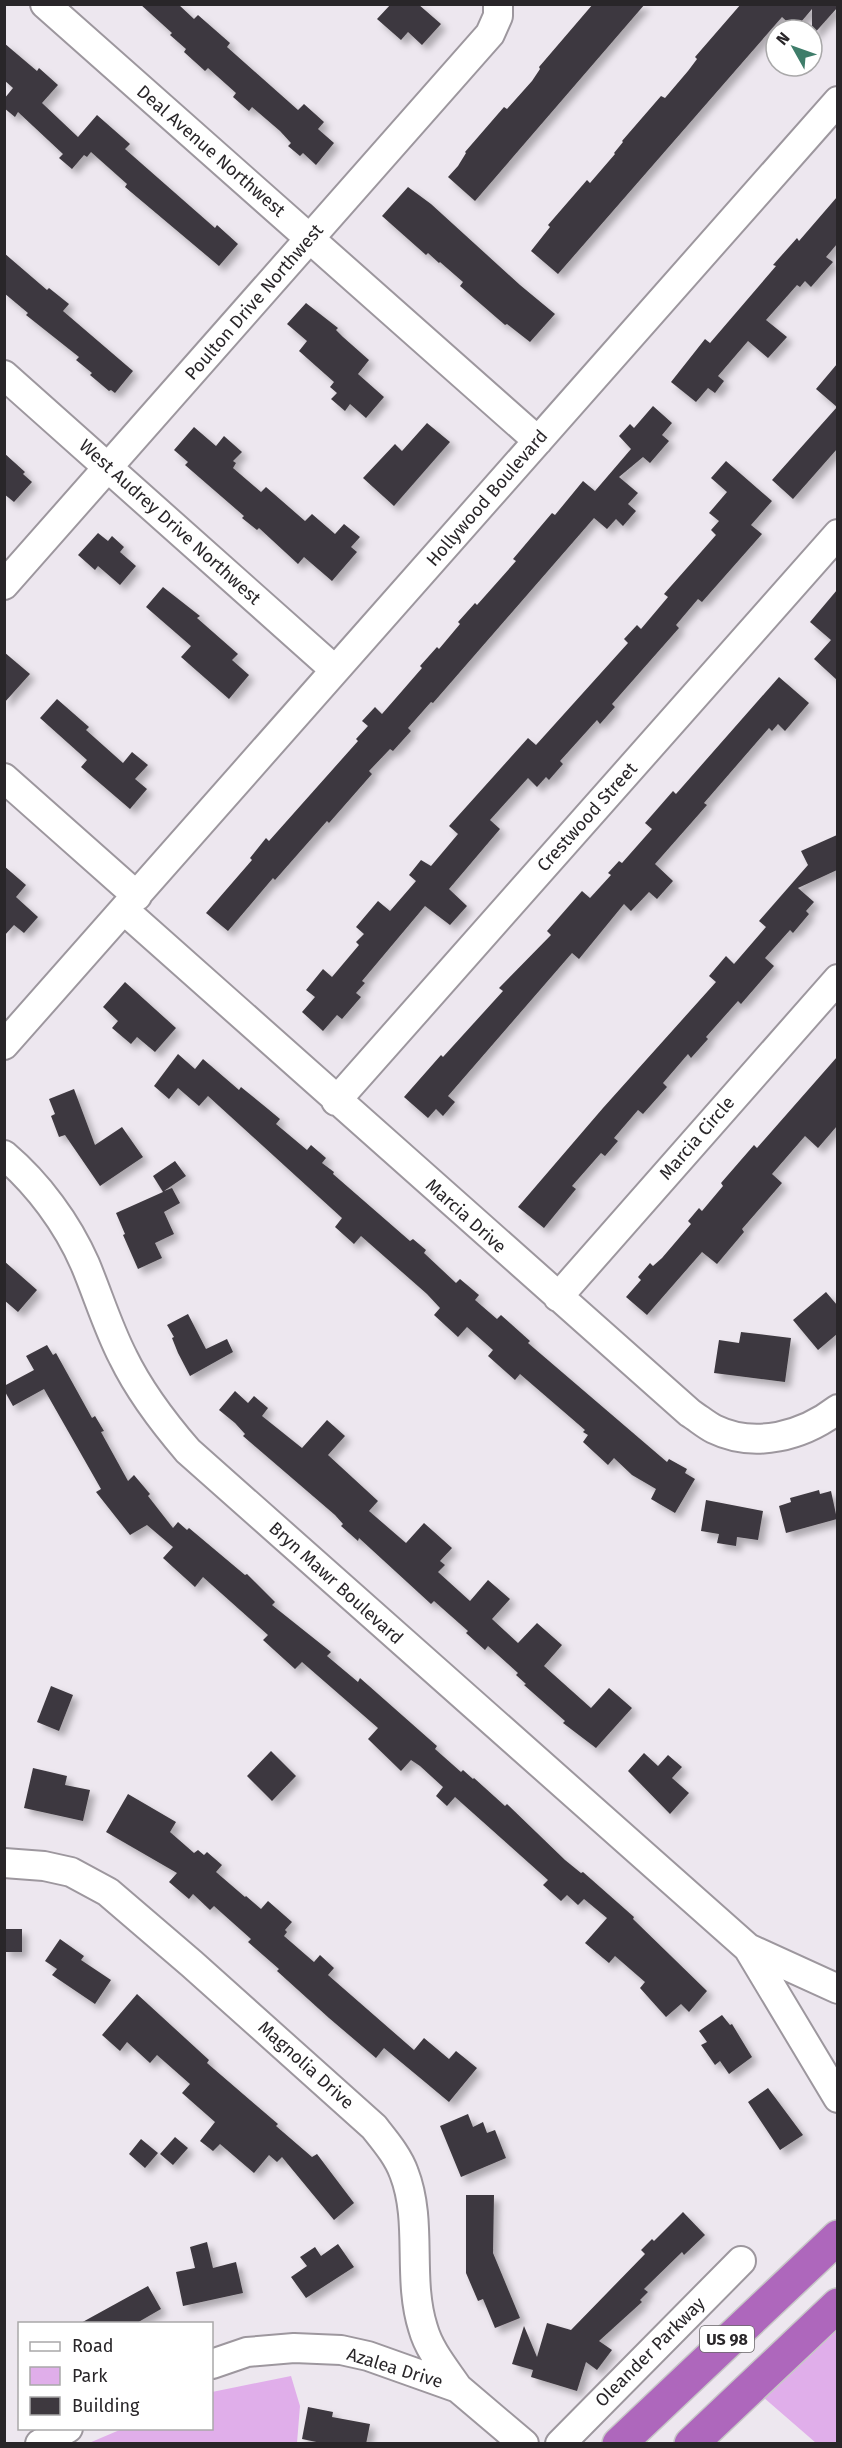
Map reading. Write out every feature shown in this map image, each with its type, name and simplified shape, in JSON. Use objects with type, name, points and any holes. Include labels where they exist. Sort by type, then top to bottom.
[{"type":"highway","name":"US 98","points":[[619,2444],[837,2237]]},
{"type":"highway","name":"US 98","points":[[692,2444],[837,2305]]},
{"type":"street","name":"Deal Avenue Northwest","points":[[45,4],[538,441]]},
{"type":"street","name":"Poulton Drive Northwest","points":[[4,585],[490,34],[501,8]]},
{"type":"street","name":"Hollywood Boulevard","points":[[4,1045],[837,101]]},
{"type":"street","name":"West Audrey Drive Northwest","points":[[4,375],[335,670]]},
{"type":"street","name":"Crestwood Street","points":[[336,1101],[837,534]]},
{"type":"street","name":"Marcia Drive","points":[[4,778],[336,1101],[690,1413],[714,1429],[749,1438],[772,1438],[794,1433],[816,1424],[837,1409]]},
{"type":"street","name":"Marcia Circle","points":[[558,1297],[837,979]]},
{"type":"street","name":"Bryn Mawr Boulevard","points":[[4,1155],[23,1171],[70,1233],[122,1356],[153,1408],[188,1451],[748,1948],[837,1989]]},
{"type":"street","name":"Magnolia Drive","points":[[4,1863],[44,1866],[71,1872],[108,1892],[374,2127],[389,2145],[405,2173],[414,2227],[416,2292],[423,2328],[430,2345],[458,2388]]},
{"type":"street","name":"Bryn Mawr Boulevard","points":[[748,1948],[837,2098]]},
{"type":"street","name":"Oleander Parkway","points":[[560,2444],[741,2261]]},
{"type":"street","name":"Azalea Drive","points":[[213,2364],[247,2352],[294,2348],[341,2350],[368,2356],[458,2388],[524,2444]]},
{"type":"street","points":[[40,2444],[64,2430]]},
{"type":"green space","points":[[837,2327],[837,2443],[816,2443],[763,2397]]},
{"type":"green space","points":[[291,2376],[300,2406],[297,2443],[89,2443],[120,2430],[213,2430],[213,2392]]},
{"type":"building","points":[[140,4],[178,4],[194,19],[198,15],[230,43],[227,47],[298,110],[304,104],[324,122],[318,129],[334,143],[316,165],[303,153],[300,156],[288,146],[291,143],[280,131],[252,107],[249,111],[233,97],[236,93],[208,68],[205,71],[184,52],[186,49],[170,35],[172,33]]},
{"type":"building","points":[[391,4],[418,4],[441,24],[422,45],[408,32],[401,40],[377,19]]},
{"type":"building","points":[[593,4],[645,4],[475,201],[448,177],[458,166],[465,152],[504,107],[507,109],[532,81],[539,67]]},
{"type":"building","points":[[741,4],[837,4],[837,8],[824,23],[824,18],[812,18],[812,9],[804,18],[764,18],[764,38],[558,274],[531,251],[550,227],[548,225],[587,180],[590,183],[661,96],[665,98],[697,59],[695,57]]},
{"type":"building","points":[[4,43],[37,71],[39,68],[58,85],[42,103],[78,137],[97,115],[130,144],[125,149],[215,228],[217,225],[238,244],[219,266],[125,187],[127,184],[91,152],[87,157],[84,155],[72,169],[59,158],[63,154],[18,112],[15,117],[4,108],[4,99],[13,88],[4,80]]},
{"type":"building","points":[[408,187],[431,204],[555,314],[530,342],[507,324],[505,325],[460,286],[463,282],[428,253],[426,255],[382,216]]},
{"type":"building","points":[[837,197],[837,244],[826,257],[833,262],[811,287],[805,281],[800,287],[797,285],[766,320],[787,337],[768,358],[748,341],[718,376],[724,381],[715,393],[708,388],[696,402],[671,382],[705,339],[710,343],[776,266],[773,265],[797,238],[799,241]]},
{"type":"building","points":[[4,253],[47,290],[49,288],[69,304],[63,311],[133,371],[115,393],[109,391],[90,375],[92,373],[76,360],[79,357],[26,315],[28,313],[4,293]]},
{"type":"building","points":[[306,303],[338,328],[336,330],[369,360],[358,374],[384,397],[366,418],[350,404],[345,411],[331,399],[337,393],[330,387],[334,382],[299,351],[307,341],[287,324]]},
{"type":"building","points":[[837,364],[837,407],[816,389]]},
{"type":"building","points":[[653,406],[672,423],[662,435],[669,441],[650,463],[643,457],[619,477],[638,493],[628,504],[636,511],[623,526],[616,519],[607,529],[594,518],[433,703],[431,702],[408,728],[411,731],[393,751],[390,749],[369,771],[372,774],[329,823],[327,821],[275,880],[273,878],[228,931],[206,913],[252,860],[250,858],[266,838],[269,841],[358,741],[356,739],[368,726],[362,721],[375,707],[382,714],[422,668],[420,666],[437,647],[439,649],[460,624],[458,622],[475,603],[477,605],[516,561],[513,559],[552,513],[555,515],[583,481],[595,491],[631,449],[619,436],[630,424],[634,428]]},
{"type":"building","points":[[837,407],[837,449],[793,499],[772,480]]},
{"type":"building","points":[[427,423],[450,442],[394,506],[363,478],[395,444],[402,451]]},
{"type":"building","points":[[194,427],[216,446],[224,436],[242,452],[233,461],[236,463],[233,468],[261,492],[266,487],[305,521],[312,514],[335,534],[344,524],[360,537],[351,547],[357,552],[332,581],[304,557],[298,564],[259,528],[257,530],[242,518],[244,516],[185,465],[188,462],[174,450]]},
{"type":"building","points":[[4,453],[25,472],[23,474],[32,482],[14,502],[4,494]]},
{"type":"building","points":[[726,461],[772,501],[751,525],[762,534],[702,602],[698,599],[676,625],[679,628],[612,704],[615,707],[600,724],[597,720],[560,761],[563,764],[549,780],[546,777],[537,787],[528,778],[490,820],[500,829],[449,889],[467,906],[450,925],[425,906],[362,981],[365,983],[356,993],[361,997],[342,1019],[337,1015],[323,1031],[302,1012],[315,997],[306,990],[323,969],[332,977],[359,945],[356,942],[364,934],[356,927],[378,901],[390,911],[416,881],[409,875],[421,860],[431,866],[458,834],[449,826],[528,738],[536,745],[628,643],[624,639],[637,625],[641,629],[668,597],[664,594],[716,535],[711,530],[719,521],[709,513],[727,492],[711,478]]},
{"type":"building","points":[[98,533],[108,541],[112,536],[124,547],[120,552],[136,566],[120,585],[98,566],[95,570],[78,555]]},
{"type":"building","points":[[163,587],[200,616],[197,618],[238,654],[232,660],[249,675],[229,699],[181,657],[191,646],[146,607]]},
{"type":"building","points":[[837,590],[837,680],[814,659],[831,640],[810,622]]},
{"type":"building","points":[[4,652],[30,674],[4,703]]},
{"type":"building","points":[[779,677],[809,703],[785,731],[778,724],[772,731],[769,728],[704,803],[707,805],[655,864],[673,881],[657,899],[649,892],[631,911],[624,904],[579,959],[572,953],[448,1096],[455,1102],[443,1116],[436,1109],[428,1118],[404,1097],[503,991],[499,988],[551,935],[547,931],[582,891],[590,898],[611,875],[608,873],[619,861],[622,863],[652,829],[645,823],[673,791],[676,794]]},
{"type":"building","points":[[57,699],[89,727],[86,730],[123,763],[132,752],[148,765],[135,779],[147,789],[130,809],[81,767],[87,760],[40,718]]},
{"type":"building","points":[[837,835],[837,870],[798,888],[814,902],[806,911],[809,914],[793,933],[790,930],[765,958],[774,966],[741,1004],[738,1001],[691,1058],[688,1054],[663,1083],[667,1087],[643,1114],[638,1110],[614,1138],[618,1141],[605,1156],[601,1153],[572,1186],[576,1189],[544,1228],[518,1207],[716,982],[709,976],[726,956],[734,964],[766,927],[759,921],[808,865],[801,851]]},
{"type":"building","points":[[4,866],[26,885],[16,897],[38,917],[24,933],[14,925],[4,936]]},
{"type":"building","points":[[125,982],[176,1028],[155,1052],[137,1037],[131,1044],[112,1028],[118,1021],[103,1007]]},
{"type":"building","points":[[178,1054],[195,1069],[203,1059],[239,1090],[241,1087],[268,1109],[280,1119],[276,1124],[307,1150],[311,1145],[326,1158],[322,1163],[334,1172],[333,1174],[410,1241],[413,1239],[426,1250],[424,1253],[456,1283],[460,1279],[479,1295],[475,1300],[497,1319],[501,1315],[530,1341],[528,1343],[667,1462],[669,1459],[687,1469],[685,1473],[695,1479],[675,1513],[651,1499],[656,1489],[632,1475],[614,1458],[608,1465],[583,1442],[588,1435],[583,1432],[585,1430],[520,1374],[515,1380],[488,1356],[493,1350],[467,1327],[458,1337],[434,1315],[440,1308],[427,1294],[361,1236],[354,1244],[335,1227],[342,1218],[208,1096],[199,1106],[178,1088],[169,1099],[154,1086]]},
{"type":"building","points":[[837,1057],[837,1126],[818,1148],[805,1136],[772,1174],[782,1183],[742,1229],[744,1232],[717,1264],[702,1252],[647,1315],[626,1297],[641,1280],[638,1277],[650,1263],[653,1266],[662,1258],[691,1224],[688,1221],[699,1208],[702,1211],[723,1186],[721,1183],[754,1145],[757,1148]]},
{"type":"building","points":[[74,1089],[95,1145],[122,1127],[143,1157],[100,1186],[65,1135],[59,1137],[51,1116],[55,1114],[49,1099]]},
{"type":"building","points":[[175,1161],[186,1176],[164,1191],[172,1188],[180,1203],[164,1212],[174,1234],[155,1243],[162,1258],[138,1269],[116,1213],[163,1192],[153,1176]]},
{"type":"building","points":[[4,1261],[37,1290],[18,1312],[4,1300]]},
{"type":"building","points":[[826,1292],[837,1305],[837,1334],[818,1350],[793,1320]]},
{"type":"building","points":[[188,1314],[206,1349],[227,1339],[233,1352],[190,1376],[167,1325]]},
{"type":"building","points":[[741,1332],[791,1338],[785,1382],[714,1373],[719,1340],[739,1343]]},
{"type":"building","points":[[47,1345],[53,1355],[56,1353],[92,1418],[95,1416],[104,1431],[101,1432],[128,1481],[134,1475],[173,1528],[178,1522],[187,1530],[189,1528],[245,1575],[247,1574],[275,1602],[272,1605],[331,1652],[327,1656],[358,1682],[360,1678],[437,1746],[435,1749],[461,1772],[463,1770],[474,1778],[505,1806],[507,1804],[565,1860],[581,1873],[583,1872],[634,1917],[633,1919],[707,1991],[689,2012],[681,2004],[666,2017],[640,1988],[645,1982],[615,1956],[609,1963],[585,1943],[607,1918],[584,1899],[578,1905],[567,1895],[561,1901],[543,1885],[548,1880],[455,1797],[447,1806],[436,1796],[443,1787],[420,1766],[411,1760],[401,1771],[368,1739],[378,1728],[302,1662],[295,1669],[263,1640],[268,1635],[203,1577],[195,1587],[163,1558],[173,1547],[147,1525],[130,1535],[96,1492],[101,1489],[44,1389],[13,1406],[4,1390],[4,1386],[34,1370],[26,1356]]},
{"type":"building","points":[[235,1391],[248,1403],[254,1396],[268,1408],[262,1416],[302,1448],[327,1420],[345,1436],[328,1455],[378,1501],[369,1511],[406,1543],[424,1523],[452,1548],[440,1561],[445,1565],[438,1572],[470,1601],[488,1580],[510,1599],[492,1619],[518,1643],[537,1623],[562,1645],[544,1666],[591,1708],[609,1688],[632,1708],[596,1748],[563,1723],[565,1721],[524,1685],[526,1684],[516,1675],[518,1673],[488,1646],[485,1650],[466,1633],[468,1631],[434,1601],[431,1604],[359,1538],[358,1541],[341,1526],[343,1524],[335,1515],[243,1436],[245,1434],[235,1423],[219,1410]]},
{"type":"building","points":[[819,1490],[820,1494],[831,1491],[837,1519],[786,1533],[779,1506],[791,1502],[790,1498]]},
{"type":"building","points":[[706,1500],[763,1511],[758,1540],[737,1537],[736,1546],[717,1543],[719,1534],[701,1531]]},
{"type":"building","points":[[51,1686],[73,1695],[59,1731],[37,1722]]},
{"type":"building","points":[[271,1751],[296,1776],[272,1801],[247,1776]]},
{"type":"building","points":[[644,1753],[658,1766],[668,1755],[682,1767],[672,1778],[689,1793],[670,1814],[628,1771]]},
{"type":"building","points":[[33,1768],[67,1776],[65,1785],[90,1790],[83,1821],[24,1808]]},
{"type":"building","points":[[128,1794],[176,1822],[170,1832],[194,1853],[198,1850],[204,1855],[207,1852],[222,1865],[216,1872],[245,1897],[261,1909],[268,1901],[292,1922],[285,1930],[287,1932],[284,1936],[314,1962],[320,1955],[334,1968],[328,1975],[414,2050],[424,2038],[449,2059],[456,2051],[477,2068],[449,2102],[384,2048],[376,2058],[277,1971],[279,1969],[248,1942],[251,1939],[214,1906],[210,1910],[193,1894],[189,1899],[169,1882],[177,1873],[106,1832]]},
{"type":"building","points":[[4,1929],[22,1929],[22,1952],[4,1952]]},
{"type":"building","points":[[60,1939],[84,1956],[81,1960],[111,1980],[95,2004],[52,1975],[57,1969],[45,1961]]},
{"type":"building","points":[[137,1994],[209,2060],[207,2063],[278,2124],[276,2126],[312,2157],[317,2154],[354,2203],[334,2220],[282,2157],[277,2162],[269,2155],[254,2173],[220,2144],[213,2151],[200,2141],[215,2122],[182,2093],[190,2084],[157,2055],[150,2063],[127,2042],[120,2051],[102,2035]]},
{"type":"building","points":[[722,2015],[730,2025],[732,2024],[752,2057],[729,2074],[720,2061],[715,2065],[701,2045],[707,2042],[699,2031]]},
{"type":"building","points":[[768,2088],[803,2135],[780,2150],[748,2102]]},
{"type":"building","points":[[468,2114],[473,2127],[483,2122],[487,2133],[495,2130],[506,2158],[461,2177],[440,2126]]},
{"type":"building","points":[[175,2137],[188,2148],[173,2165],[160,2154]]},
{"type":"building","points":[[141,2139],[158,2153],[145,2168],[129,2154]]},
{"type":"building","points":[[466,2195],[494,2195],[493,2253],[520,2318],[495,2328],[483,2299],[478,2301],[466,2273]]},
{"type":"building","points":[[683,2212],[705,2235],[684,2255],[682,2252],[644,2289],[648,2292],[640,2300],[642,2302],[599,2341],[612,2350],[597,2370],[586,2362],[577,2391],[531,2377],[533,2370],[512,2364],[524,2326],[537,2357],[547,2323],[571,2330],[645,2254],[641,2250],[652,2239],[654,2241]]},
{"type":"building","points":[[207,2242],[213,2268],[236,2262],[243,2293],[183,2306],[176,2272],[195,2268],[190,2247]]},
{"type":"building","points":[[338,2244],[354,2267],[306,2298],[291,2277],[307,2266],[300,2257],[315,2247],[321,2256]]},
{"type":"building","points":[[148,2286],[161,2309],[138,2322],[83,2322]]},
{"type":"building","points":[[308,2407],[333,2412],[332,2417],[370,2424],[366,2444],[326,2444],[302,2439]]}]
